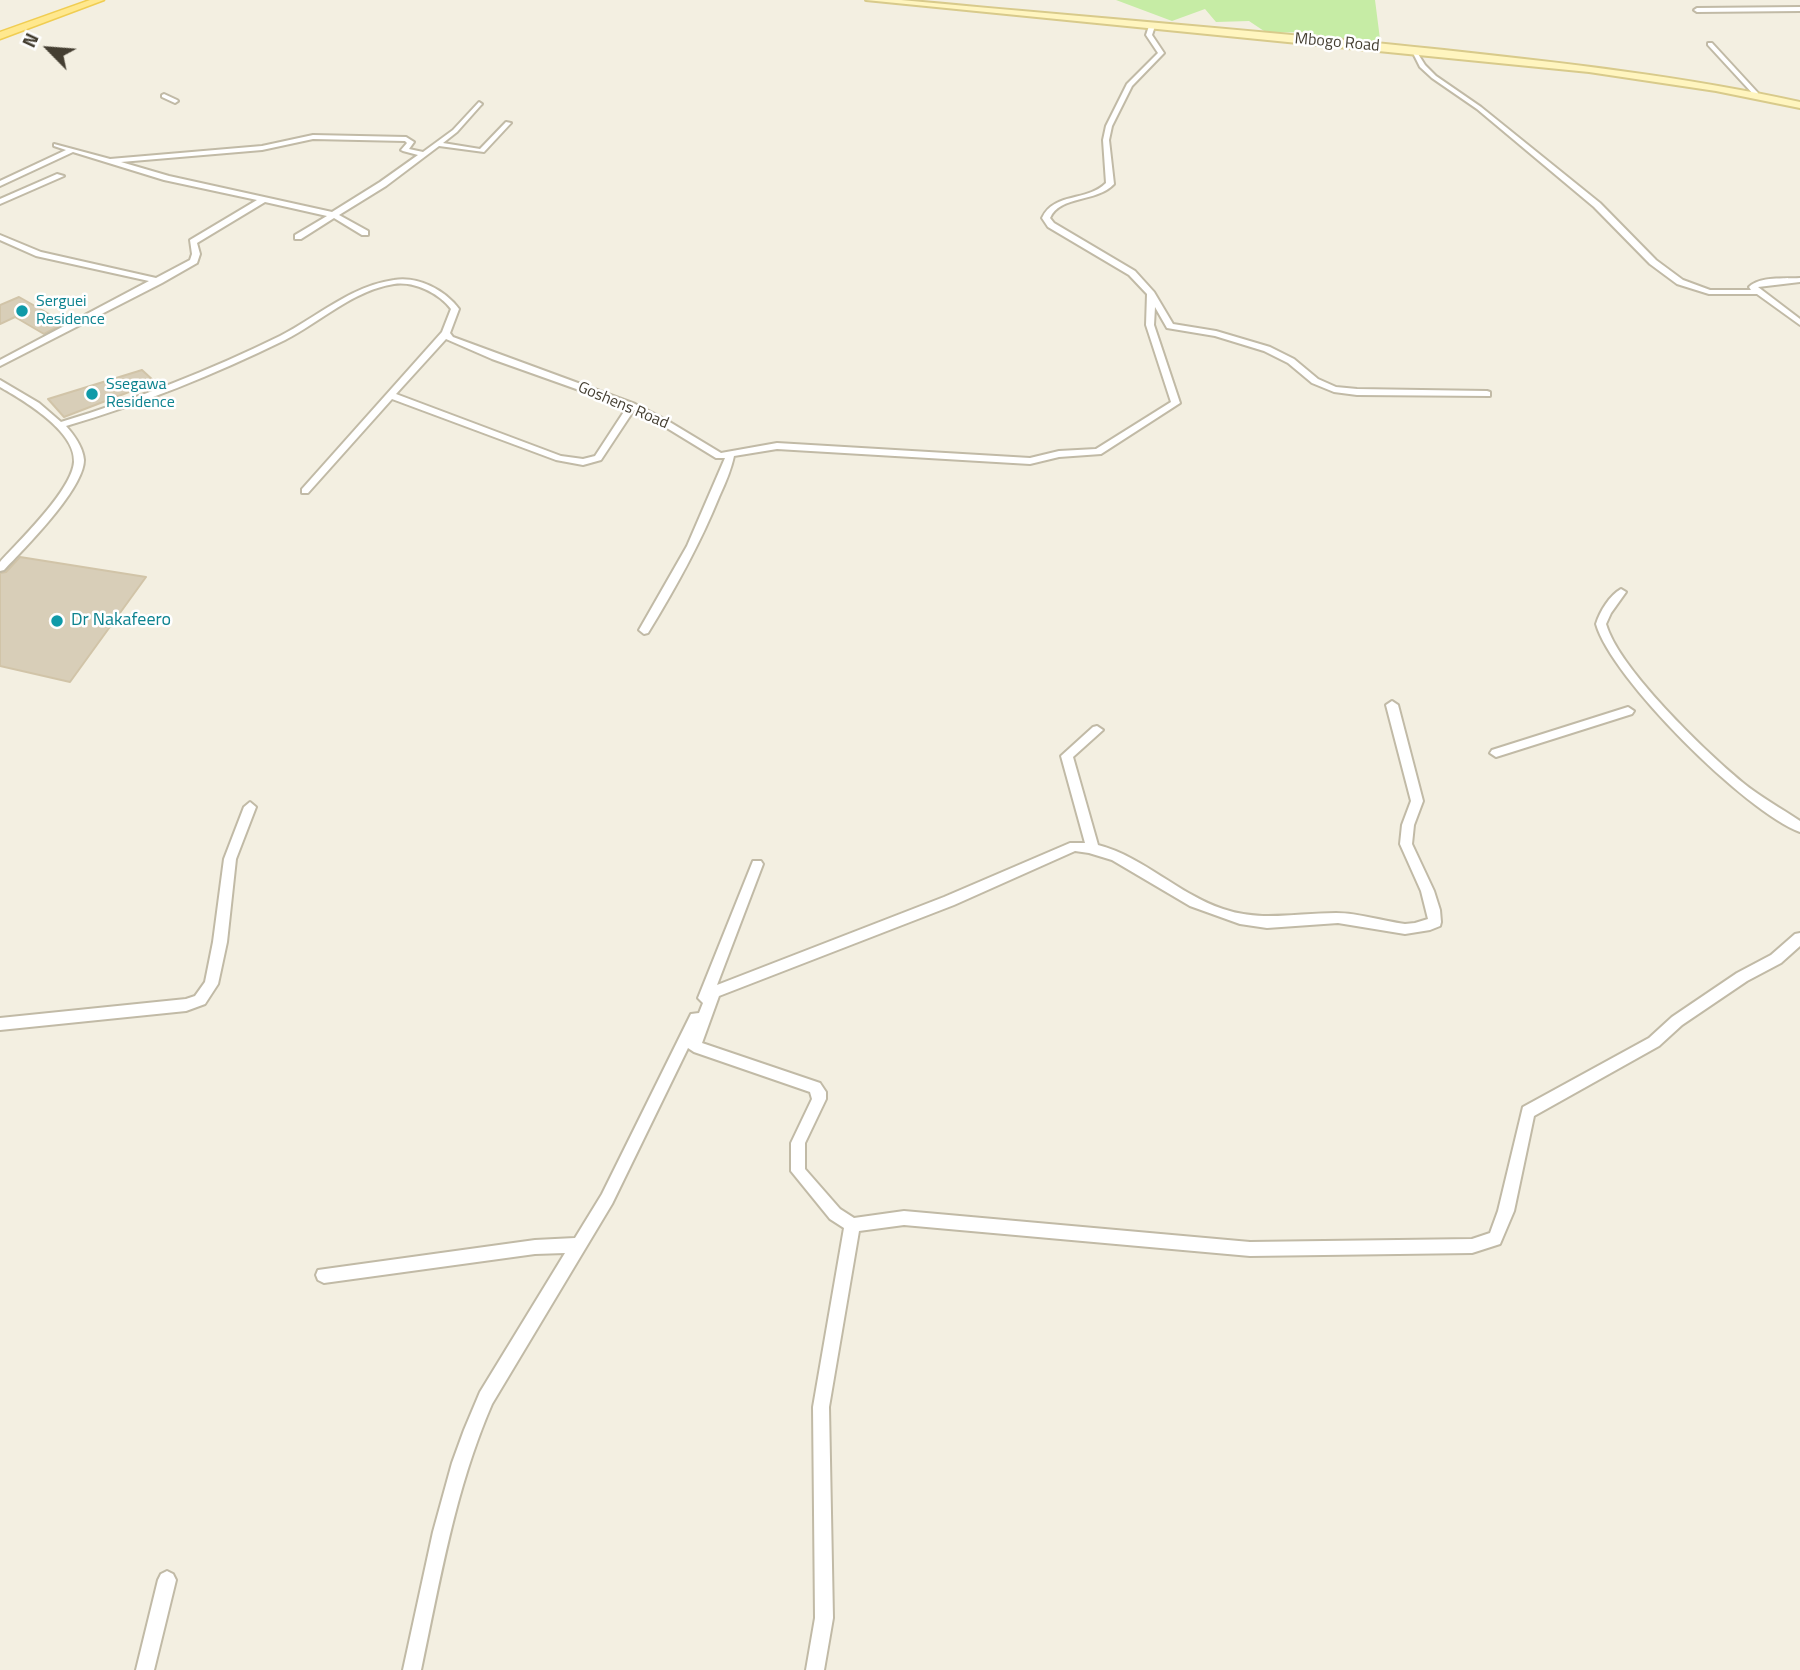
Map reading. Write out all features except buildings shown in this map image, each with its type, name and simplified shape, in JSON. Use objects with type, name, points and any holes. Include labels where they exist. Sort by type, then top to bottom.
[{"type":"main road","points":[[0,36],[99,0]]},
{"type":"main road","name":"Mbogo Road","points":[[871,0],[1413,50],[1625,73],[1756,94],[1800,105]]},
{"type":"street","points":[[1698,10],[1800,9]]},
{"type":"street","points":[[1152,26],[1149,35],[1161,53],[1129,85],[1110,126],[1106,140],[1110,184],[1095,196],[1058,204],[1046,213],[1046,218],[1063,234],[1132,272],[1151,294],[1170,326],[1216,334],[1267,349],[1291,361],[1315,381],[1334,389],[1357,392],[1487,394]]},
{"type":"street","points":[[1710,44],[1756,94]]},
{"type":"street","points":[[1413,50],[1422,66],[1434,77],[1479,108],[1597,205],[1653,262],[1680,282],[1709,292],[1755,292],[1800,323]]},
{"type":"street","points":[[164,96],[175,101]]},
{"type":"street","points":[[298,237],[347,210],[431,149],[465,122],[479,104]]},
{"type":"street","points":[[108,161],[262,148],[313,137],[406,139],[411,142],[405,150],[482,151],[508,123]]},
{"type":"street","points":[[56,145],[108,161],[334,215],[365,233]]},
{"type":"street","points":[[431,149],[446,146],[495,156]]},
{"type":"street","points":[[0,184],[72,150]]},
{"type":"street","points":[[0,202],[60,176]]},
{"type":"street","points":[[0,363],[194,261],[196,254],[193,242],[263,200]]},
{"type":"street","points":[[0,237],[39,254],[159,281]]},
{"type":"street","points":[[1755,292],[1753,287],[1758,283],[1800,280]]},
{"type":"street","points":[[60,425],[125,407],[193,378],[285,336],[383,285],[402,281],[446,298],[455,309],[446,333],[305,491]]},
{"type":"street","points":[[644,631],[682,570],[708,518],[730,457],[752,448],[777,446],[1030,461],[1059,454],[1098,452],[1176,403],[1150,325],[1151,294]]},
{"type":"street","name":"Goshens Road","points":[[446,333],[450,339],[496,359],[632,406],[662,420],[719,456],[730,457]]},
{"type":"street","points":[[0,383],[60,425],[77,447],[80,464],[53,510],[0,568]]},
{"type":"street","points":[[390,395],[559,458],[583,462],[598,458],[632,406]]},
{"type":"street","points":[[1621,592],[1601,622],[1602,633],[1619,661],[1681,731],[1736,783],[1800,827]]},
{"type":"street","points":[[1392,705],[1417,801],[1410,816],[1406,848],[1429,888],[1434,905],[1435,922],[1425,929],[1406,930],[1350,918],[1242,920],[1204,908],[1129,861],[1092,847],[1074,846],[949,901],[714,992],[694,1046],[815,1087],[819,1099],[798,1143],[798,1171],[835,1214],[852,1225],[904,1218],[1250,1249],[1472,1246],[1495,1239],[1506,1211],[1528,1112],[1654,1042],[1677,1021],[1742,977],[1776,959],[1800,938]]},
{"type":"street","points":[[1496,753],[1628,711]]},
{"type":"street","points":[[1092,847],[1067,757],[1097,730]]},
{"type":"street","points":[[0,1024],[186,1005],[200,1000],[211,984],[220,942],[230,859],[250,807]]},
{"type":"street","points":[[412,1670],[446,1517],[470,1432],[486,1398],[607,1199],[678,1060],[725,951],[757,864]]},
{"type":"street","points":[[815,1670],[824,1618],[821,1407],[852,1225]]},
{"type":"street","points":[[324,1275],[535,1247],[579,1245]]},
{"type":"street","points":[[145,1670],[167,1580]]},
{"type":"green space","points":[[1116,0],[1375,0],[1380,39],[1373,44],[1301,32],[1267,33],[1249,21],[1216,22],[1205,9],[1172,21]]},
{"type":"place","name":"Serguei Residence","points":[[22,311]]},
{"type":"place","name":"Ssegawa Residence","points":[[92,394]]},
{"type":"place","name":"Dr Nakafeero","points":[[57,621]]}]
